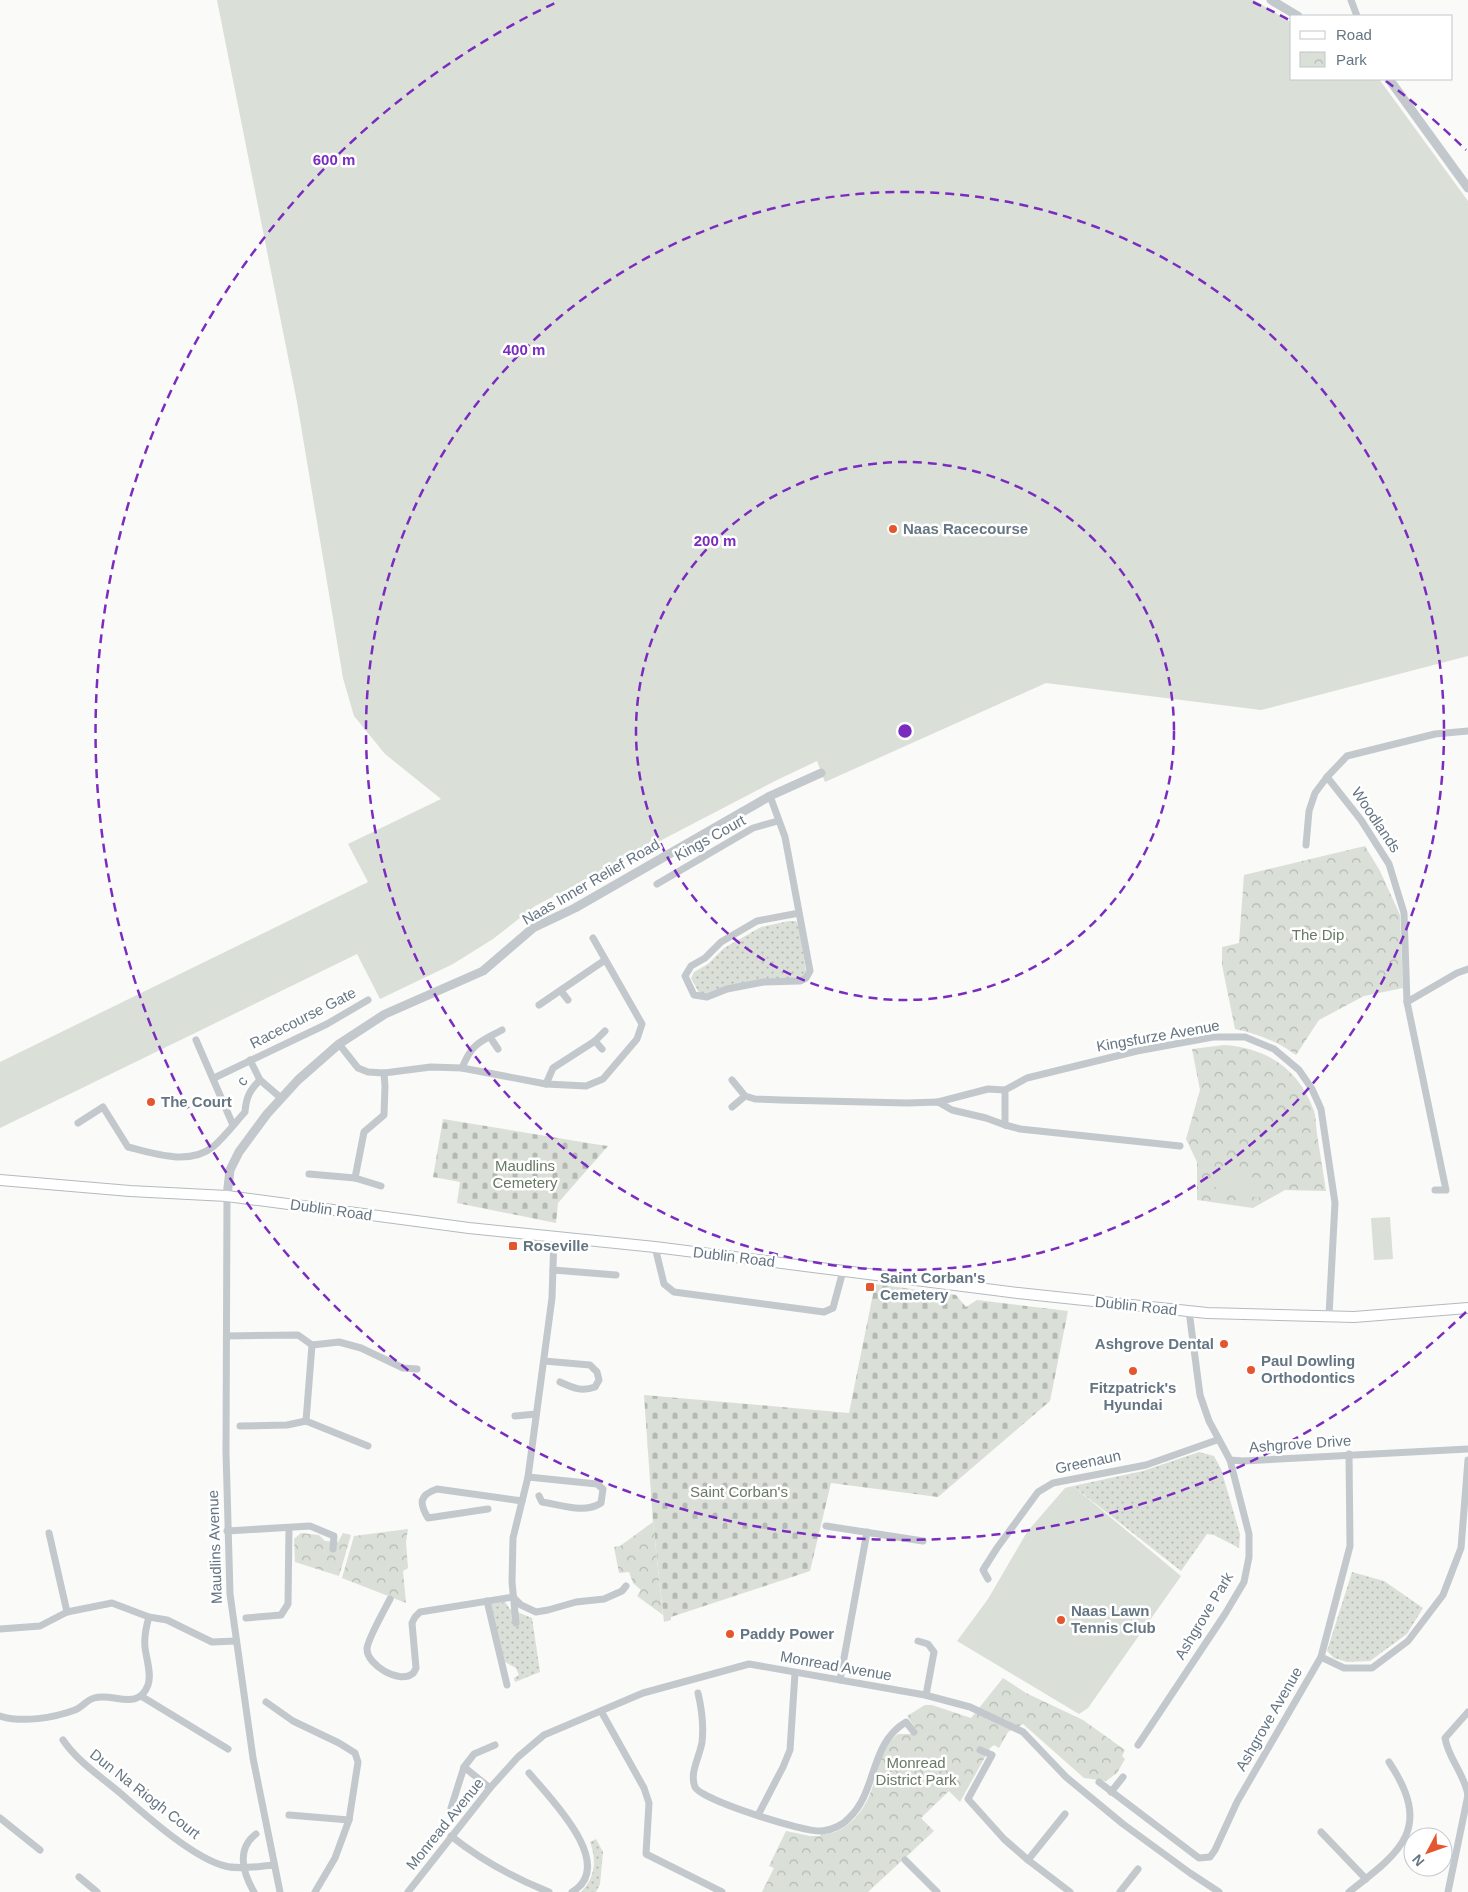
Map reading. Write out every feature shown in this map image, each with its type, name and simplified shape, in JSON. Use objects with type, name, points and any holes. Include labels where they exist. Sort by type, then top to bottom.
[{"type":"main road","name":"Dublin Road","points":[[0,1180],[130,1191],[227,1196],[469,1228],[655,1247],[1076,1300],[1189,1311],[1354,1316],[1468,1308]]},
{"type":"street","points":[[1271,0],[1296,15]]},
{"type":"street","points":[[1351,0],[1357,15]]},
{"type":"street","points":[[1390,80],[1468,188]]},
{"type":"street","points":[[1306,845],[1308,811],[1327,777],[1347,756],[1435,734],[1468,731]]},
{"type":"street","name":"Naas Inner Relief Road","points":[[227,1196],[230,1170],[239,1152],[267,1114],[298,1080],[339,1044],[385,1014],[483,971],[533,928],[575,908],[770,796],[821,772]]},
{"type":"street","name":"Woodlands","points":[[1327,777],[1362,820],[1389,864],[1404,913],[1407,1002],[1446,1190],[1435,1190]]},
{"type":"street","points":[[770,796],[785,838],[810,971],[806,978],[800,981],[764,982],[727,989],[708,997],[694,995],[685,976],[692,966],[705,958],[721,942],[757,921],[799,913]]},
{"type":"street","name":"Kings Court","points":[[657,884],[753,828],[778,821]]},
{"type":"street","points":[[339,1044],[358,1068],[384,1073],[431,1067],[462,1068],[546,1084],[586,1086],[603,1079],[637,1039],[642,1024],[593,938]]},
{"type":"street","points":[[539,1005],[605,960]]},
{"type":"street","points":[[1407,1002],[1457,973],[1468,969]]},
{"type":"street","points":[[560,991],[568,1000]]},
{"type":"street","points":[[354,997],[358,1006]]},
{"type":"street","name":"Racecourse Gate","points":[[214,1078],[327,1024],[368,1000]]},
{"type":"street","points":[[462,1068],[468,1054],[476,1044],[502,1030]]},
{"type":"street","points":[[546,1084],[553,1068],[595,1041],[605,1031]]},
{"type":"street","points":[[490,1037],[498,1049]]},
{"type":"street","name":"Kingsfurze Avenue","points":[[745,1096],[755,1099],[907,1103],[938,1102],[988,1089],[1005,1090],[1027,1078],[1137,1051],[1213,1037],[1245,1037],[1274,1049],[1299,1070],[1312,1089],[1321,1110],[1335,1203],[1329,1315]]},
{"type":"street","points":[[196,1040],[233,1125]]},
{"type":"street","points":[[595,1041],[602,1049]]},
{"type":"street","name":"Racecourse Gate","points":[[250,1060],[260,1080],[281,1098]]},
{"type":"street","points":[[355,1178],[364,1132],[384,1115],[384,1073]]},
{"type":"street","name":"c","points":[[78,1122],[103,1107],[128,1147],[169,1156],[194,1156],[213,1147],[245,1112],[246,1099],[251,1089],[260,1080]]},
{"type":"street","points":[[732,1080],[745,1096],[732,1107]]},
{"type":"street","points":[[1005,1090],[1005,1125]]},
{"type":"street","name":"Kingsfurze Avenue","points":[[938,1102],[952,1110],[1020,1129],[1180,1146]]},
{"type":"street","points":[[309,1174],[355,1178],[381,1186]]},
{"type":"street","name":"Maudlins Avenue","points":[[227,1196],[227,1531],[230,1594],[253,1758],[280,1892]]},
{"type":"street","points":[[516,1623],[513,1597],[513,1538],[528,1477],[544,1361],[552,1298],[554,1237]]},
{"type":"street","points":[[655,1247],[664,1284],[674,1292],[824,1312],[833,1308],[843,1271]]},
{"type":"street","points":[[553,1270],[616,1275]]},
{"type":"street","name":"Ashgrove Drive","points":[[1189,1311],[1200,1394],[1209,1422],[1230,1460],[1243,1461],[1468,1448]]},
{"type":"street","points":[[227,1336],[298,1335],[312,1345],[339,1342],[361,1348],[403,1368],[417,1369]]},
{"type":"street","points":[[306,1421],[312,1345]]},
{"type":"street","points":[[544,1361],[590,1365],[598,1372],[599,1380],[595,1388],[586,1390],[574,1388],[560,1382]]},
{"type":"street","points":[[516,1416],[536,1414]]},
{"type":"street","points":[[240,1426],[288,1425],[306,1421],[368,1446]]},
{"type":"street","name":"Greenaun","points":[[988,1579],[983,1570],[1038,1492],[1053,1483],[1146,1465],[1218,1440]]},
{"type":"street","name":"Ashgrove Avenue","points":[[1099,1782],[1199,1858],[1210,1857],[1237,1802],[1320,1657],[1350,1546],[1349,1454]]},
{"type":"street","name":"Ashgrove Park","points":[[1138,1745],[1225,1614],[1244,1582],[1250,1557],[1249,1534],[1230,1460]]},
{"type":"street","points":[[1320,1657],[1344,1668],[1372,1668],[1408,1641],[1443,1595],[1461,1548],[1468,1460]]},
{"type":"street","points":[[528,1477],[596,1484],[603,1489],[601,1503],[594,1508],[586,1510],[542,1502],[539,1496]]},
{"type":"street","points":[[488,1509],[428,1518],[422,1508],[423,1498],[429,1491],[437,1489],[522,1502]]},
{"type":"street","points":[[227,1531],[310,1526],[334,1536],[333,1549]]},
{"type":"street","points":[[826,1526],[923,1541]]},
{"type":"street","points":[[246,1618],[281,1615],[288,1604],[289,1528]]},
{"type":"street","points":[[840,1680],[867,1532]]},
{"type":"street","points":[[49,1533],[67,1612]]},
{"type":"street","points":[[513,1597],[521,1606],[536,1612],[576,1602],[604,1600],[622,1591],[626,1586]]},
{"type":"street","points":[[390,1599],[367,1648],[368,1657],[371,1662],[393,1676],[402,1678],[412,1675],[416,1668],[412,1623],[420,1612],[513,1597]]},
{"type":"street","points":[[487,1601],[507,1684]]},
{"type":"street","points":[[0,1629],[40,1626],[67,1612],[112,1603],[148,1617],[167,1620],[212,1642],[236,1641]]},
{"type":"street","points":[[0,1716],[7,1718],[50,1717],[76,1709],[95,1697],[128,1700],[141,1696],[148,1686],[150,1678],[145,1645],[148,1617]]},
{"type":"street","points":[[918,1641],[928,1644],[934,1652],[926,1695]]},
{"type":"street","name":"Monread Avenue","points":[[408,1892],[490,1788],[518,1757],[544,1735],[643,1693],[749,1664],[926,1695],[970,1706],[1023,1732],[1066,1776],[1123,1824],[1219,1892]]},
{"type":"street","points":[[758,1815],[790,1750],[795,1673]]},
{"type":"street","points":[[698,1693],[704,1715],[702,1743],[693,1776],[695,1787],[700,1793],[723,1804],[789,1826],[821,1832],[838,1827],[848,1820],[863,1799],[878,1755],[888,1737],[896,1728],[906,1722],[914,1732]]},
{"type":"street","points":[[141,1696],[228,1749]]},
{"type":"street","points":[[266,1702],[293,1721],[339,1743],[355,1753],[358,1762],[349,1820],[335,1858],[316,1892]]},
{"type":"street","points":[[600,1711],[644,1788],[649,1803],[646,1854],[722,1892]]},
{"type":"street","points":[[1448,1892],[1468,1795],[1466,1782],[1446,1748],[1445,1738],[1468,1712]]},
{"type":"street","name":"Dun Na Riogh Court","points":[[63,1740],[73,1755],[141,1812],[189,1848],[225,1866],[274,1865]]},
{"type":"street","points":[[451,1808],[464,1767],[474,1754],[495,1745]]},
{"type":"street","points":[[980,1750],[992,1755],[968,1799],[1004,1839],[1070,1892]]},
{"type":"street","points":[[1349,1892],[1392,1856],[1409,1830],[1408,1797],[1400,1778],[1389,1762]]},
{"type":"street","points":[[464,1767],[490,1788]]},
{"type":"street","points":[[529,1773],[570,1823],[584,1846],[587,1864],[586,1878],[579,1888],[572,1892]]},
{"type":"street","points":[[1111,1792],[1123,1778]]},
{"type":"street","points":[[1028,1860],[1065,1814]]},
{"type":"street","points":[[289,1815],[349,1820]]},
{"type":"street","points":[[0,1818],[40,1850]]},
{"type":"street","points":[[1321,1832],[1366,1879]]},
{"type":"street","points":[[254,1892],[246,1878],[244,1847],[248,1840],[256,1834]]},
{"type":"street","points":[[451,1836],[477,1856],[520,1881],[549,1892]]},
{"type":"street","points":[[905,1860],[937,1892]]},
{"type":"street","points":[[1120,1892],[1138,1870]]},
{"type":"street","points":[[79,1877],[97,1892]]},
{"type":"green space","name":"Naas Racecourse","points":[[217,0],[1254,0],[1290,22],[1290,80],[1380,80],[1468,201],[1468,656],[1261,710],[1046,683],[825,782],[817,761],[535,906],[493,939],[453,964],[380,999],[357,954],[0,1128],[0,1062],[368,882],[348,844],[441,799],[385,754],[354,716],[343,678],[297,402]]},
{"type":"green space","name":"The Dip","points":[[1365,846],[1380,871],[1400,915],[1403,988],[1364,996],[1319,1020],[1296,1055],[1267,1039],[1235,1029],[1222,965],[1222,947],[1239,943],[1244,875]]},
{"type":"green space","points":[[796,921],[799,927],[806,972],[804,976],[709,994],[699,993],[691,978],[694,972],[708,964],[724,948],[761,927]]},
{"type":"green space","points":[[1224,1045],[1240,1047],[1267,1056],[1280,1063],[1300,1083],[1314,1111],[1326,1191],[1285,1190],[1253,1208],[1197,1200],[1197,1162],[1186,1139],[1200,1090],[1192,1049]]},
{"type":"green space","name":"Maudlins Cemetery","points":[[443,1119],[608,1146],[558,1203],[556,1223],[457,1203],[460,1182],[433,1177]]},
{"type":"green space","points":[[1215,1168],[1264,1180],[1259,1198],[1211,1186]]},
{"type":"green space","points":[[1390,1217],[1393,1259],[1374,1260],[1371,1218]]},
{"type":"green space","name":"Saint Corban's","points":[[875,1284],[956,1295],[966,1307],[977,1300],[1068,1311],[1050,1401],[938,1497],[831,1483],[810,1571],[671,1617],[671,1620],[664,1622],[653,1522],[644,1395],[849,1413]]},
{"type":"green space","points":[[1199,1452],[1214,1456],[1221,1469],[1240,1534],[1239,1548],[1214,1535],[1207,1534],[1181,1571],[1073,1486],[1143,1471]]},
{"type":"green space","name":"Naas Lawn Tennis Club","points":[[1073,1486],[1181,1576],[1088,1708],[1079,1714],[957,1641],[988,1599],[1027,1532],[1065,1488]]},
{"type":"green space","points":[[653,1522],[663,1615],[637,1596],[641,1590],[633,1583],[629,1572],[619,1573],[614,1547],[620,1546]]},
{"type":"green space","points":[[408,1529],[406,1542],[408,1568],[403,1571],[406,1603],[342,1578],[354,1536]]},
{"type":"green space","points":[[301,1533],[319,1535],[325,1541],[338,1542],[343,1533],[351,1535],[339,1576],[295,1562],[294,1539]]},
{"type":"green space","points":[[1352,1572],[1384,1581],[1423,1608],[1407,1634],[1370,1661],[1347,1662],[1334,1658],[1327,1651]]},
{"type":"green space","points":[[505,1602],[510,1609],[532,1618],[540,1672],[515,1682],[514,1678],[519,1675],[516,1668],[505,1662],[491,1604]]},
{"type":"green space","name":"Monread District Park","points":[[1003,1678],[1026,1693],[1083,1720],[1125,1750],[1122,1756],[1125,1759],[1117,1773],[1106,1781],[1084,1778],[1023,1724],[1008,1732],[999,1748],[994,1745],[990,1748],[960,1802],[949,1791],[921,1818],[934,1831],[868,1892],[762,1892],[774,1868],[769,1866],[786,1831],[820,1836],[821,1834],[837,1831],[845,1827],[857,1816],[867,1802],[885,1749],[898,1734],[911,1734],[917,1730],[907,1716],[925,1705],[932,1705],[971,1718]]},
{"type":"green space","points":[[596,1839],[603,1852],[600,1884],[596,1892],[581,1892],[592,1875],[594,1856],[590,1842]]},
{"type":"place","name":"Naas Racecourse","points":[[893,529]]},
{"type":"place","name":"The Court","points":[[151,1102]]},
{"type":"place","name":"Roseville","points":[[513,1246]]},
{"type":"place","name":"Saint Corban's Cemetery","points":[[870,1287]]},
{"type":"place","name":"Ashgrove Dental","points":[[1224,1344]]},
{"type":"place","name":"Paul Dowling Orthodontics","points":[[1251,1370]]},
{"type":"place","name":"Fitzpatrick's Hyundai","points":[[1133,1371]]},
{"type":"place","name":"Naas Lawn Tennis Club","points":[[1061,1620]]},
{"type":"place","name":"Paddy Power","points":[[730,1634]]}]
